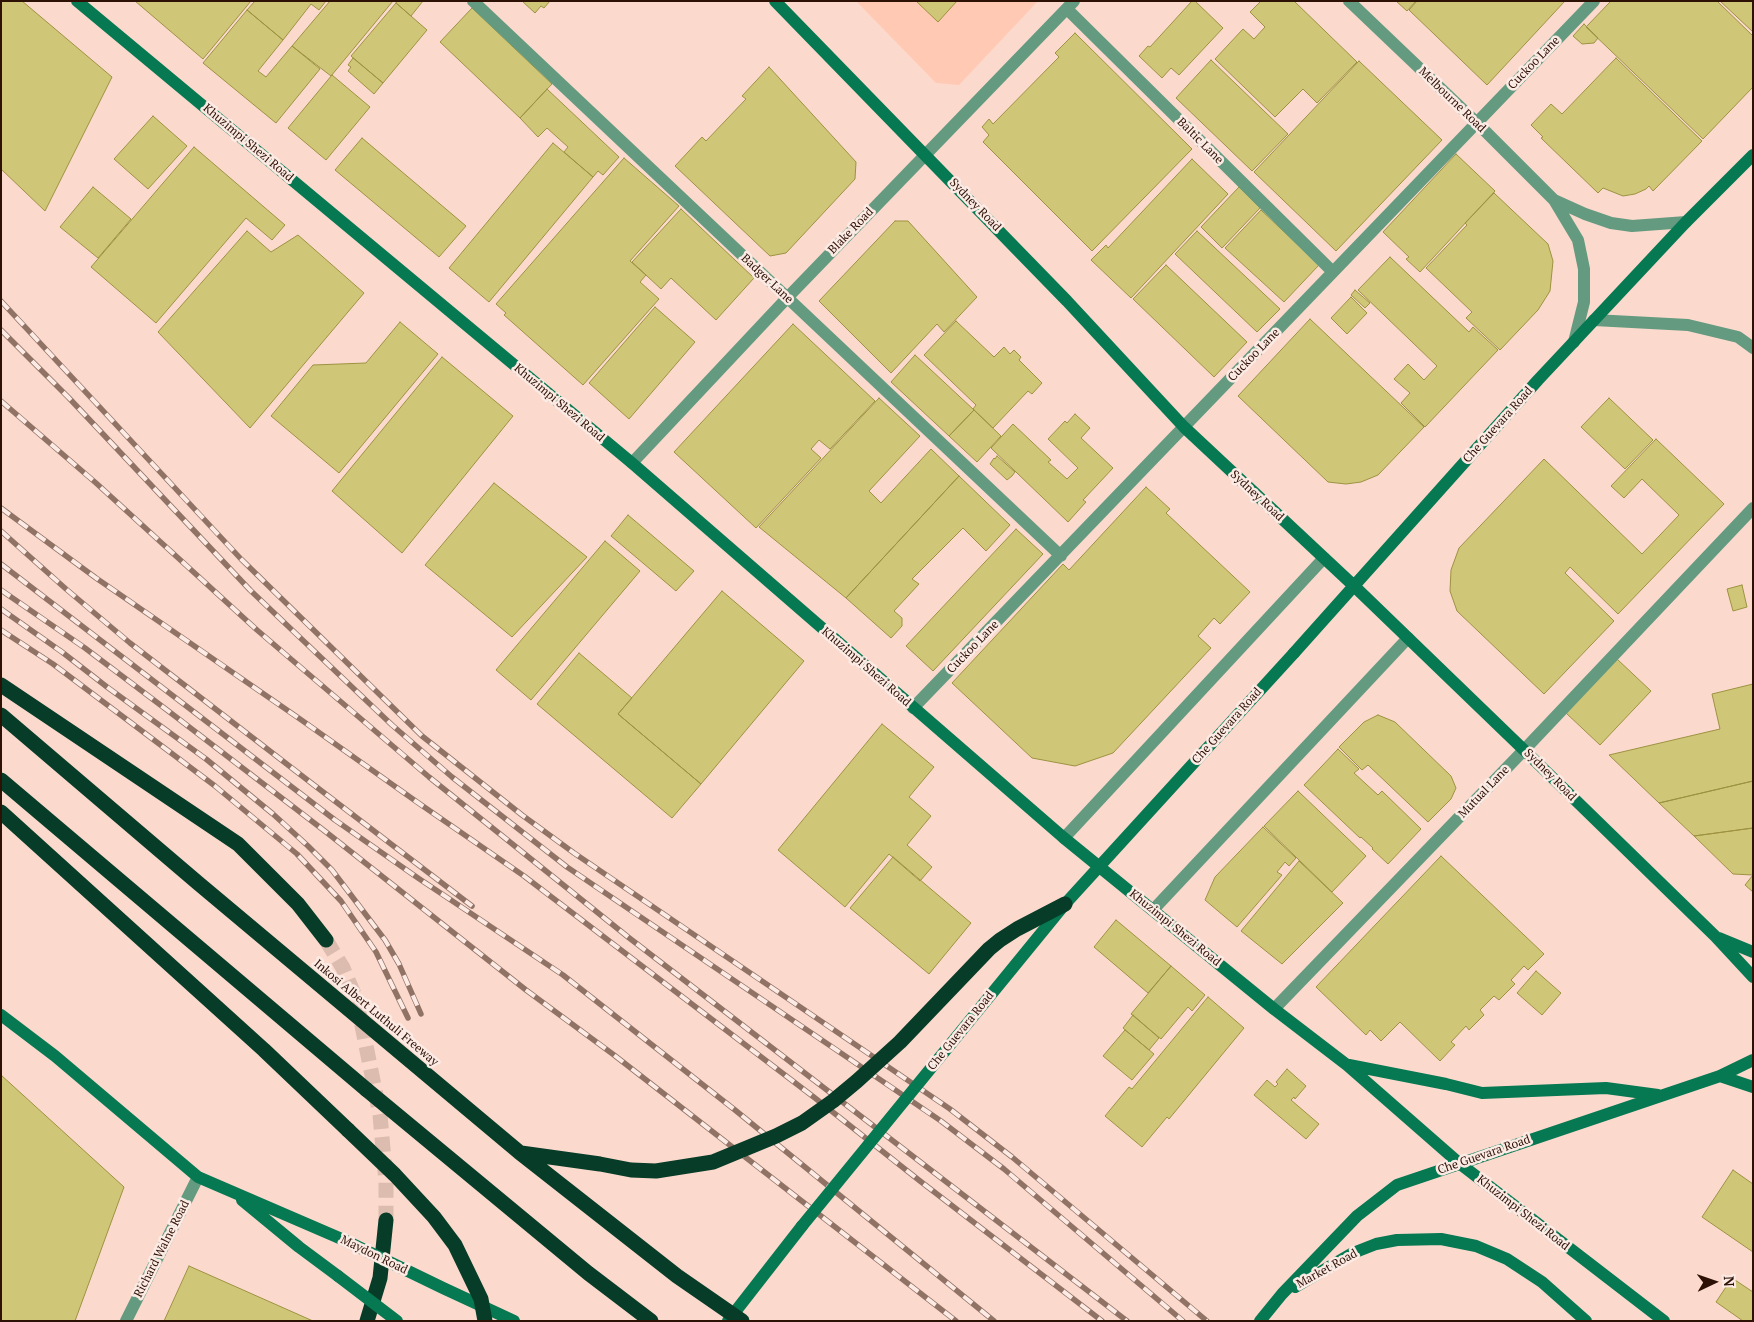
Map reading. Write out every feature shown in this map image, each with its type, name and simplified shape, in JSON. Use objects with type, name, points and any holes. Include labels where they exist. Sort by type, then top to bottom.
[{"type":"highway","points":[[1,685],[238,844],[298,904],[326,940]]},
{"type":"highway","name":"Inkosi Albert Luthuli Freeway","points":[[1,715],[198,883],[520,1152],[677,1276],[742,1321]]},
{"type":"highway","points":[[1,780],[367,1090],[588,1273],[651,1321]]},
{"type":"highway","points":[[1,812],[264,1050],[395,1175],[434,1217],[455,1245],[481,1299],[485,1321]]},
{"type":"highway","points":[[520,1152],[631,1170],[656,1171],[713,1162],[776,1136],[802,1123],[833,1101],[900,1042],[989,949],[1000,940],[1017,928],[1065,904]]},
{"type":"highway","points":[[367,1321],[380,1278],[386,1220]]},
{"type":"main road","name":"Khuzimpi Shezi Road","points":[[78,1],[632,463],[1064,838],[1274,1009],[1347,1065],[1458,1163],[1664,1321]]},
{"type":"main road","name":"Sydney Road","points":[[775,1],[1067,301],[1184,427],[1353,585],[1524,750],[1715,936],[1753,977]]},
{"type":"main road","name":"Che Guevara Road","points":[[728,1321],[802,1226],[1065,904],[1594,320],[1686,222],[1753,155]]},
{"type":"main road","points":[[1715,936],[1753,952]]},
{"type":"main road","name":"Maydon Road","points":[[1,1015],[55,1056],[198,1177],[344,1240],[514,1321]]},
{"type":"main road","name":"Che Guevara Road","points":[[1260,1321],[1282,1294],[1357,1216],[1397,1184],[1720,1076],[1753,1060]]},
{"type":"main road","points":[[1347,1065],[1446,1084],[1482,1093],[1606,1088],[1660,1095]]},
{"type":"main road","points":[[1720,1076],[1753,1087]]},
{"type":"main road","name":"Maydon Road","points":[[233,1192],[299,1247],[397,1321]]},
{"type":"main road","name":"Market Road","points":[[1282,1294],[1353,1253],[1376,1244],[1397,1240],[1441,1239],[1476,1246],[1507,1259],[1542,1282],[1586,1321]]},
{"type":"street","name":"Badger Lane","points":[[473,1],[1061,556]]},
{"type":"street","name":"Melbourne Road","points":[[1348,1],[1477,123],[1554,200],[1578,240],[1584,269],[1584,302],[1574,342]]},
{"type":"street","name":"Cuckoo Lane","points":[[914,708],[1594,1]]},
{"type":"street","name":"Blake Road","points":[[632,463],[787,298],[1070,5]]},
{"type":"street","name":"Baltic Lane","points":[[1070,5],[1333,272]]},
{"type":"street","name":"Melbourne Road","points":[[1554,200],[1611,223],[1632,226],[1686,222]]},
{"type":"street","points":[[1594,320],[1688,325],[1738,337],[1753,348]]},
{"type":"street","name":"Mutual Lane","points":[[1274,1009],[1524,750],[1753,508]]},
{"type":"street","points":[[1064,838],[1324,558]]},
{"type":"street","points":[[1153,910],[1408,638]]},
{"type":"street","name":"Richard Walne Road","points":[[126,1321],[198,1177]]},
{"type":"shaded area","points":[[856,1],[1038,1],[959,85],[936,83]]},
{"type":"building","points":[[1,1],[22,1],[112,77],[45,211],[1,169]]},
{"type":"building","points":[[135,1],[251,1],[203,59]]},
{"type":"building","points":[[255,1],[326,1],[319,10],[311,4],[283,40],[247,10]]},
{"type":"building","points":[[330,1],[393,1],[331,76],[292,46]]},
{"type":"building","points":[[397,1],[423,1],[411,16],[396,3]]},
{"type":"building","points":[[522,1],[550,1],[544,8],[541,6],[535,13]]},
{"type":"building","points":[[916,1],[957,1],[938,22]]},
{"type":"building","points":[[1192,1],[1195,1],[1223,28],[1179,75],[1171,68],[1162,78],[1139,56],[1148,46],[1150,47]]},
{"type":"building","points":[[1261,1],[1294,1],[1357,62],[1317,103],[1303,89],[1275,117],[1215,59],[1243,29],[1254,39],[1265,27],[1250,12]]},
{"type":"building","points":[[1396,1],[1416,1],[1407,11]]},
{"type":"building","points":[[1417,1],[1565,1],[1487,85],[1409,10]]},
{"type":"building","points":[[1611,1],[1717,1],[1753,36],[1753,87],[1703,139],[1586,27]]},
{"type":"building","points":[[1720,1],[1753,1],[1753,32]]},
{"type":"building","points":[[396,3],[427,30],[383,83],[351,56]]},
{"type":"building","points":[[472,8],[552,84],[520,118],[440,42]]},
{"type":"building","points":[[247,10],[283,40],[258,71],[266,77],[292,46],[320,69],[276,123],[203,63]]},
{"type":"building","points":[[1584,24],[1598,38],[1594,43],[1582,44],[1573,36]]},
{"type":"building","points":[[1075,33],[1192,149],[1092,251],[983,142],[989,135],[982,127],[989,119],[993,124],[1059,57],[1055,53]]},
{"type":"building","points":[[353,58],[383,83],[374,94],[348,71],[351,67],[348,65]]},
{"type":"building","points":[[1616,58],[1702,141],[1653,191],[1649,186],[1635,194],[1623,196],[1603,188],[1598,193],[1541,138],[1543,137],[1531,125],[1551,104],[1562,114]]},
{"type":"building","points":[[1211,60],[1288,134],[1252,171],[1176,98]]},
{"type":"building","points":[[1359,61],[1442,140],[1336,251],[1254,172]]},
{"type":"building","points":[[769,67],[856,162],[855,179],[786,253],[770,256],[675,166],[702,137],[706,141],[746,99],[742,96]]},
{"type":"building","points":[[332,75],[370,107],[326,160],[288,128]]},
{"type":"building","points":[[547,89],[619,157],[603,175],[598,171],[593,177],[564,152],[568,147],[547,128],[538,137],[520,118]]},
{"type":"building","points":[[153,116],[187,146],[148,189],[114,159]]},
{"type":"building","points":[[362,138],[466,226],[439,257],[335,170]]},
{"type":"building","points":[[553,143],[593,177],[489,302],[449,268]]},
{"type":"building","points":[[194,147],[285,225],[272,240],[246,218],[156,323],[91,267]]},
{"type":"building","points":[[1456,154],[1495,191],[1420,272],[1406,259],[1409,257],[1383,232]]},
{"type":"building","points":[[624,158],[679,206],[630,261],[646,275],[640,282],[659,299],[583,385],[504,315],[506,313],[496,304]]},
{"type":"building","points":[[1192,159],[1228,194],[1131,298],[1091,260],[1106,245],[1108,248]]},
{"type":"building","points":[[93,187],[131,219],[98,258],[60,227]]},
{"type":"building","points":[[1239,187],[1260,208],[1222,248],[1201,227]]},
{"type":"building","points":[[1494,193],[1548,244],[1553,261],[1550,291],[1538,310],[1500,350],[1466,318],[1472,312],[1426,268]]},
{"type":"building","points":[[681,209],[754,278],[716,320],[671,278],[661,289],[632,262]]},
{"type":"building","points":[[1261,210],[1319,265],[1284,302],[1225,248]]},
{"type":"building","points":[[895,221],[908,221],[977,297],[944,332],[937,324],[891,373],[819,301]]},
{"type":"building","points":[[247,231],[271,252],[298,235],[364,293],[250,428],[158,332]]},
{"type":"building","points":[[1197,231],[1280,309],[1257,332],[1175,254]]},
{"type":"building","points":[[1390,257],[1469,332],[1473,327],[1498,350],[1425,427],[1401,403],[1410,393],[1394,379],[1408,364],[1424,380],[1437,366],[1358,290]]},
{"type":"building","points":[[1166,265],[1247,342],[1214,377],[1133,299]]},
{"type":"building","points":[[1355,290],[1370,303],[1365,308],[1351,295]]},
{"type":"building","points":[[1351,297],[1367,313],[1347,334],[1331,318]]},
{"type":"building","points":[[655,307],[695,342],[629,419],[589,383]]},
{"type":"building","points":[[1310,319],[1424,427],[1378,475],[1361,482],[1346,484],[1328,482],[1238,396]]},
{"type":"building","points":[[956,321],[994,357],[1004,347],[1010,354],[1014,350],[1021,357],[1019,360],[1042,383],[1032,394],[1028,391],[993,428],[973,409],[976,405],[924,355]]},
{"type":"building","points":[[400,322],[438,354],[339,473],[271,416],[313,365],[366,363]]},
{"type":"building","points":[[793,324],[875,401],[830,449],[819,440],[811,449],[821,458],[756,528],[674,452]]},
{"type":"building","points":[[915,355],[974,410],[949,436],[891,382]]},
{"type":"building","points":[[442,357],[513,416],[402,553],[332,491]]},
{"type":"building","points":[[879,398],[920,436],[869,491],[881,503],[931,449],[959,476],[846,598],[759,527]]},
{"type":"building","points":[[1609,398],[1653,440],[1625,469],[1581,427]]},
{"type":"building","points":[[974,410],[1001,436],[977,462],[949,436]]},
{"type":"building","points":[[1075,414],[1090,428],[1081,438],[1113,468],[1083,500],[1086,502],[1068,522],[991,448],[1013,424],[1051,460],[1048,462],[1067,479],[1078,468],[1048,439],[1065,421],[1067,423]]},
{"type":"building","points":[[1656,439],[1724,504],[1618,614],[1570,567],[1565,573],[1614,621],[1544,694],[1457,611],[1450,591],[1451,570],[1459,548],[1544,459],[1642,554],[1679,515],[1642,479],[1624,498],[1611,486]]},
{"type":"building","points":[[997,456],[1015,472],[1007,480],[990,464]]},
{"type":"building","points":[[959,476],[1010,525],[986,551],[963,528],[912,579],[919,584],[894,611],[902,618],[902,626],[891,638],[846,598]]},
{"type":"building","points":[[494,483],[587,557],[512,637],[425,565]]},
{"type":"building","points":[[1146,487],[1170,509],[1166,513],[1250,592],[1220,624],[1214,618],[1198,636],[1211,648],[1113,753],[1075,766],[1032,758],[952,683],[1063,564],[1069,570]]},
{"type":"building","points":[[628,515],[694,571],[676,591],[611,536]]},
{"type":"building","points":[[1016,529],[1043,554],[933,671],[906,646]]},
{"type":"building","points":[[605,541],[640,571],[531,700],[496,670]]},
{"type":"building","points":[[1742,585],[1747,607],[1733,611],[1727,589]]},
{"type":"building","points":[[722,591],[804,661],[701,784],[618,714]]},
{"type":"building","points":[[579,653],[632,698],[618,714],[701,784],[672,818],[537,704]]},
{"type":"building","points":[[1617,659],[1651,691],[1600,745],[1566,713]]},
{"type":"building","points":[[1753,684],[1753,781],[1659,803],[1609,755],[1720,729],[1712,694]]},
{"type":"building","points":[[1378,715],[1395,722],[1451,776],[1456,788],[1451,799],[1428,822],[1368,765],[1362,770],[1339,747],[1364,722]]},
{"type":"building","points":[[882,724],[934,767],[909,797],[931,816],[907,845],[932,867],[920,881],[889,854],[845,907],[778,850]]},
{"type":"building","points":[[1338,749],[1359,769],[1354,773],[1378,795],[1382,791],[1421,829],[1388,864],[1304,785]]},
{"type":"building","points":[[1753,781],[1753,828],[1694,836],[1659,803]]},
{"type":"building","points":[[1298,791],[1366,856],[1332,892],[1264,826]]},
{"type":"building","points":[[1263,827],[1296,858],[1289,866],[1285,862],[1277,872],[1282,875],[1237,927],[1205,900],[1215,877]]},
{"type":"building","points":[[1753,828],[1753,875],[1733,874],[1694,836]]},
{"type":"building","points":[[1441,856],[1544,954],[1528,970],[1524,966],[1511,980],[1515,984],[1499,1000],[1494,996],[1480,1010],[1484,1015],[1469,1030],[1466,1026],[1451,1042],[1455,1045],[1440,1061],[1400,1022],[1381,1041],[1370,1030],[1366,1035],[1316,987]]},
{"type":"building","points":[[893,857],[971,923],[929,974],[850,908]]},
{"type":"building","points":[[1299,861],[1343,903],[1282,964],[1241,931]]},
{"type":"building","points":[[1753,875],[1753,892],[1745,885]]},
{"type":"building","points":[[1116,920],[1171,966],[1148,993],[1094,947]]},
{"type":"building","points":[[1171,966],[1205,995],[1192,1011],[1188,1007],[1161,1039],[1131,1014]]},
{"type":"building","points":[[1536,971],[1561,993],[1542,1015],[1517,993]]},
{"type":"building","points":[[1208,997],[1244,1028],[1169,1119],[1167,1117],[1142,1147],[1105,1116],[1129,1087],[1132,1089]]},
{"type":"building","points":[[1133,1015],[1159,1038],[1149,1050],[1123,1028]]},
{"type":"building","points":[[1125,1030],[1154,1054],[1132,1080],[1103,1056]]},
{"type":"building","points":[[1287,1069],[1306,1086],[1295,1099],[1294,1097],[1291,1100],[1319,1124],[1306,1139],[1254,1095],[1267,1080],[1275,1087],[1278,1084],[1276,1082]]},
{"type":"building","points":[[1,1075],[124,1187],[75,1321],[1,1321]]},
{"type":"building","points":[[1733,1170],[1753,1184],[1753,1252],[1702,1217]]},
{"type":"building","points":[[189,1266],[313,1321],[164,1321]]},
{"type":"building","points":[[1732,1278],[1753,1292],[1753,1321],[1743,1321],[1716,1302]]},
{"type":"tunnel","points":[[326,940],[343,968],[357,1001],[380,1115],[386,1182],[386,1220]]},
{"type":"railway","points":[[1,301],[241,559],[422,736],[522,815],[574,853],[950,1109],[1012,1157],[1207,1321]]},
{"type":"railway","points":[[1,330],[69,398],[250,590],[392,725],[452,777],[567,867],[941,1121],[1004,1169],[1183,1321]]},
{"type":"railway","points":[[1,401],[96,483],[257,630],[429,777],[628,937],[1127,1321]]},
{"type":"railway","points":[[1,508],[96,578],[524,876],[815,1098],[1102,1321]]},
{"type":"railway","points":[[1,531],[130,643],[472,906]]},
{"type":"railway","points":[[1,564],[335,820],[563,975],[735,1110],[994,1321]]},
{"type":"railway","points":[[1,590],[85,648],[167,710],[326,832],[526,990],[614,1055],[956,1321]]},
{"type":"railway","points":[[1,609],[206,759],[273,814],[308,846],[332,870],[385,940],[399,964],[421,1014]]},
{"type":"railway","points":[[1,630],[53,664],[215,786],[297,854],[341,901],[376,952],[408,1018]]}]
